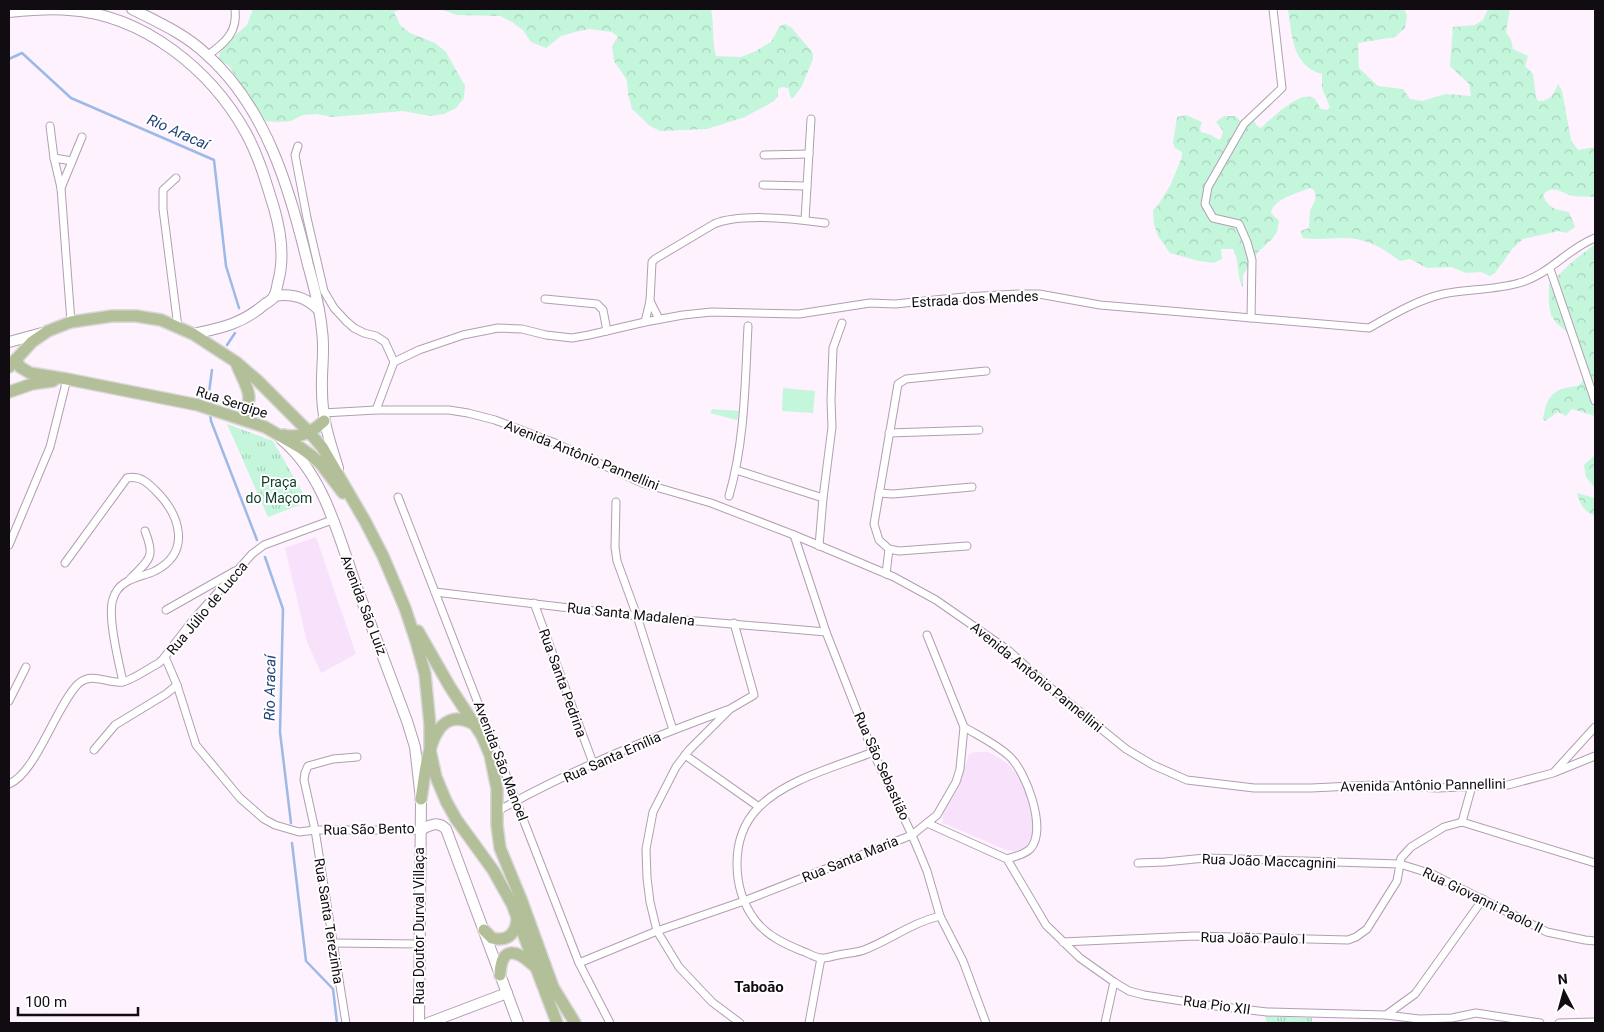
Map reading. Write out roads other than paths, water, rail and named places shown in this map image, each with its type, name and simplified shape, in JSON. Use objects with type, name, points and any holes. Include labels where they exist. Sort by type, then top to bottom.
[{"type":"main road","points":[[132,9],[186,38],[208,55],[237,87],[265,132],[280,170],[302,239],[319,310],[323,333],[322,392],[324,417],[328,438],[341,479]]},
{"type":"main road","points":[[9,12],[71,10],[97,14],[126,24],[154,38],[183,57],[219,94],[246,134],[261,164],[277,221],[283,256],[281,274],[274,296],[259,310],[236,324],[193,334]]},
{"type":"main road","points":[[274,296],[287,295],[299,297],[310,302],[319,310]]},
{"type":"main road","points":[[9,342],[48,331],[71,322],[112,316],[136,316],[160,320],[193,334],[236,362],[257,380],[322,447],[383,556],[405,608],[425,674],[430,725],[430,750],[436,777],[446,801],[456,819],[493,870],[512,904],[523,919],[554,987],[575,1023]]},
{"type":"main road","points":[[11,360],[48,331]]},
{"type":"main road","name":"Rua Sergipe","points":[[11,360],[30,373],[198,405],[242,419],[274,432],[301,448],[320,463],[358,509]]},
{"type":"main road","points":[[236,362],[250,397],[242,419]]},
{"type":"main road","points":[[9,392],[32,384],[67,379]]},
{"type":"main road","points":[[274,432],[290,436],[301,436],[309,432],[324,417]]},
{"type":"main road","name":"Avenida São Luiz","points":[[274,432],[290,446],[315,478],[408,721],[415,747],[421,798],[420,830]]},
{"type":"main road","points":[[405,608],[440,670],[482,736],[490,755],[497,795],[496,812],[500,848],[523,919],[535,966],[557,1021]]},
{"type":"main road","points":[[421,798],[430,750],[436,733],[445,722],[460,719],[474,724]]},
{"type":"main road","name":"Rua São Bento","points":[[420,830],[434,824],[443,825],[448,833],[484,930]]},
{"type":"main road","name":"Rua Doutor Durval Villaça","points":[[419,1023],[420,830]]},
{"type":"main road","points":[[484,930],[492,938],[505,938],[512,934],[523,919]]},
{"type":"main road","points":[[484,930],[518,1023]]},
{"type":"main road","points":[[500,975],[503,958],[512,953],[519,954],[535,966]]},
{"type":"main road","points":[[428,1023],[507,993]]},
{"type":"street","points":[[208,55],[224,44],[234,32],[235,9]]},
{"type":"street","points":[[1251,318],[1252,260],[1247,242],[1239,224],[1213,218],[1205,204],[1208,187],[1244,124],[1282,88],[1273,9]]},
{"type":"street","points":[[805,220],[811,119]]},
{"type":"street","points":[[50,126],[54,158],[61,188],[71,322]]},
{"type":"street","points":[[61,188],[82,137]]},
{"type":"street","points":[[298,146],[295,155],[296,164],[324,291],[334,308],[350,325],[385,342],[394,362],[376,410]]},
{"type":"street","points":[[764,155],[809,154]]},
{"type":"street","points":[[54,158],[72,161]]},
{"type":"street","points":[[176,178],[163,190],[163,209],[178,327]]},
{"type":"street","points":[[763,185],[807,186]]},
{"type":"street","points":[[645,322],[650,300],[652,262],[714,224],[724,220],[738,219],[805,220],[825,223]]},
{"type":"street","name":"Estrada dos Mendes","points":[[394,362],[419,350],[463,335],[498,328],[572,338],[682,314],[712,312],[799,314],[870,303],[895,304],[1018,294],[1039,294],[1100,305],[1369,328],[1403,309],[1441,294],[1520,283],[1550,269],[1572,251],[1595,238]]},
{"type":"street","points":[[1550,269],[1595,401]]},
{"type":"street","points":[[544,299],[597,304],[603,310],[607,331]]},
{"type":"street","points":[[650,300],[659,319]]},
{"type":"street","points":[[819,546],[832,427],[832,352],[842,323]]},
{"type":"street","points":[[729,496],[736,470],[744,409],[748,326]]},
{"type":"street","points":[[966,546],[899,551],[889,550],[879,540],[874,524],[897,388],[901,381],[986,371]]},
{"type":"street","points":[[9,545],[50,447],[67,379]]},
{"type":"street","name":"Avenida Antônio Pannellini","points":[[324,417],[376,410],[449,410],[468,413],[495,420],[555,443],[642,484],[711,503],[794,535],[886,574],[936,600],[1008,650],[1047,685],[1126,749],[1153,765],[1187,780],[1254,788],[1373,785],[1438,788],[1508,785],[1553,773],[1595,756]]},
{"type":"street","points":[[889,433],[979,430]]},
{"type":"street","points":[[736,470],[823,498]]},
{"type":"street","points":[[66,563],[124,480],[133,476],[146,481],[160,495],[174,515],[180,539],[174,554],[164,565],[155,571],[130,579]]},
{"type":"street","points":[[879,493],[901,494],[972,487]]},
{"type":"street","name":"Avenida São Manoel","points":[[398,497],[579,963],[610,1023]]},
{"type":"street","points":[[616,502],[615,547],[617,561],[637,616],[673,730]]},
{"type":"street","name":"Rua Júlio de Lucca","points":[[123,682],[159,663],[193,620],[252,554],[264,545],[332,520]]},
{"type":"street","points":[[9,784],[22,774],[79,683],[90,678],[123,682],[111,609],[117,591],[149,560],[151,555],[150,543],[145,531]]},
{"type":"street","name":"Rua São Sebastião","points":[[794,535],[826,632],[873,752],[912,835],[940,916],[963,961],[986,1023]]},
{"type":"street","points":[[886,574],[889,550]]},
{"type":"street","points":[[166,610],[240,568]]},
{"type":"street","name":"Rua Santa Madalena","points":[[435,592],[637,616],[826,632]]},
{"type":"street","name":"Rua Santa Pedrina","points":[[534,603],[593,763]]},
{"type":"street","points":[[734,623],[754,695],[730,709],[676,767],[653,812],[646,849],[650,902],[657,931],[679,967],[712,1002],[740,1023]]},
{"type":"street","name":"Rua Santa Maria","points":[[579,963],[657,931],[744,901],[912,835],[937,815],[956,782],[962,756],[964,727],[927,635]]},
{"type":"street","points":[[94,750],[115,725],[166,694],[177,685],[165,657]]},
{"type":"street","points":[[9,701],[26,667]]},
{"type":"street","name":"Rua São Bento","points":[[177,685],[196,745],[240,798],[264,819],[289,830],[299,832],[315,830],[420,830]]},
{"type":"street","name":"Rua Santa Emília","points":[[496,812],[516,800],[593,763],[730,709]]},
{"type":"street","points":[[1553,773],[1595,726]]},
{"type":"street","points":[[927,823],[1007,859],[1030,850],[1033,844],[1037,826],[1033,805],[1018,765],[1009,755],[994,744],[964,727]]},
{"type":"street","points":[[873,752],[793,783],[759,807],[750,818],[738,846],[738,877],[744,901],[756,921],[771,936],[789,946],[821,958],[863,950],[890,938],[909,926],[940,916]]},
{"type":"street","points":[[685,756],[759,807]]},
{"type":"street","name":"Rua Santa Terezinha","points":[[346,1023],[315,830],[304,780],[308,766],[333,758],[357,757]]},
{"type":"street","points":[[495,778],[512,790]]},
{"type":"street","points":[[1462,822],[1472,786]]},
{"type":"street","points":[[1400,864],[1401,858],[1411,847],[1444,827],[1462,822],[1595,863]]},
{"type":"street","name":"Rua João Maccagnini","points":[[1138,862],[1165,862],[1205,858],[1400,864]]},
{"type":"street","name":"Rua Pio XII","points":[[1007,859],[1046,926],[1080,958],[1129,991],[1207,1005],[1267,1012],[1386,1016],[1452,1021],[1476,1014],[1540,1023]]},
{"type":"street","name":"Rua Giovanni Paolo II","points":[[1400,864],[1432,874],[1548,932],[1595,941]]},
{"type":"street","name":"Rua João Paulo I","points":[[1063,942],[1194,936],[1348,940],[1367,929],[1397,881],[1400,864]]},
{"type":"street","points":[[1386,1016],[1415,994],[1483,899]]},
{"type":"street","points":[[333,943],[419,944]]},
{"type":"street","points":[[809,1023],[821,958]]},
{"type":"street","points":[[1105,1023],[1114,982]]},
{"type":"street","points":[[1558,1023],[1595,1022]]},
{"type":"waterway","name":"Rio Aracaí","points":[[9,59],[22,53],[71,98],[214,160],[226,266],[239,308]]},
{"type":"waterway","name":"Rio Aracaí","points":[[227,345],[235,333]]},
{"type":"waterway","name":"Rio Aracaí","points":[[208,405],[212,370]]},
{"type":"waterway","name":"Rio Aracaí","points":[[210,413],[211,421],[257,540]]},
{"type":"waterway","name":"Rio Aracaí","points":[[265,557],[283,609],[280,732],[291,823]]},
{"type":"waterway","name":"Rio Aracaí","points":[[292,843],[306,961],[333,989],[337,1023]]},
{"type":"district","name":"Taboão","points":[[759,987]]},
{"type":"park label","name":"Praça do Maçom","points":[[279,490]]}]
